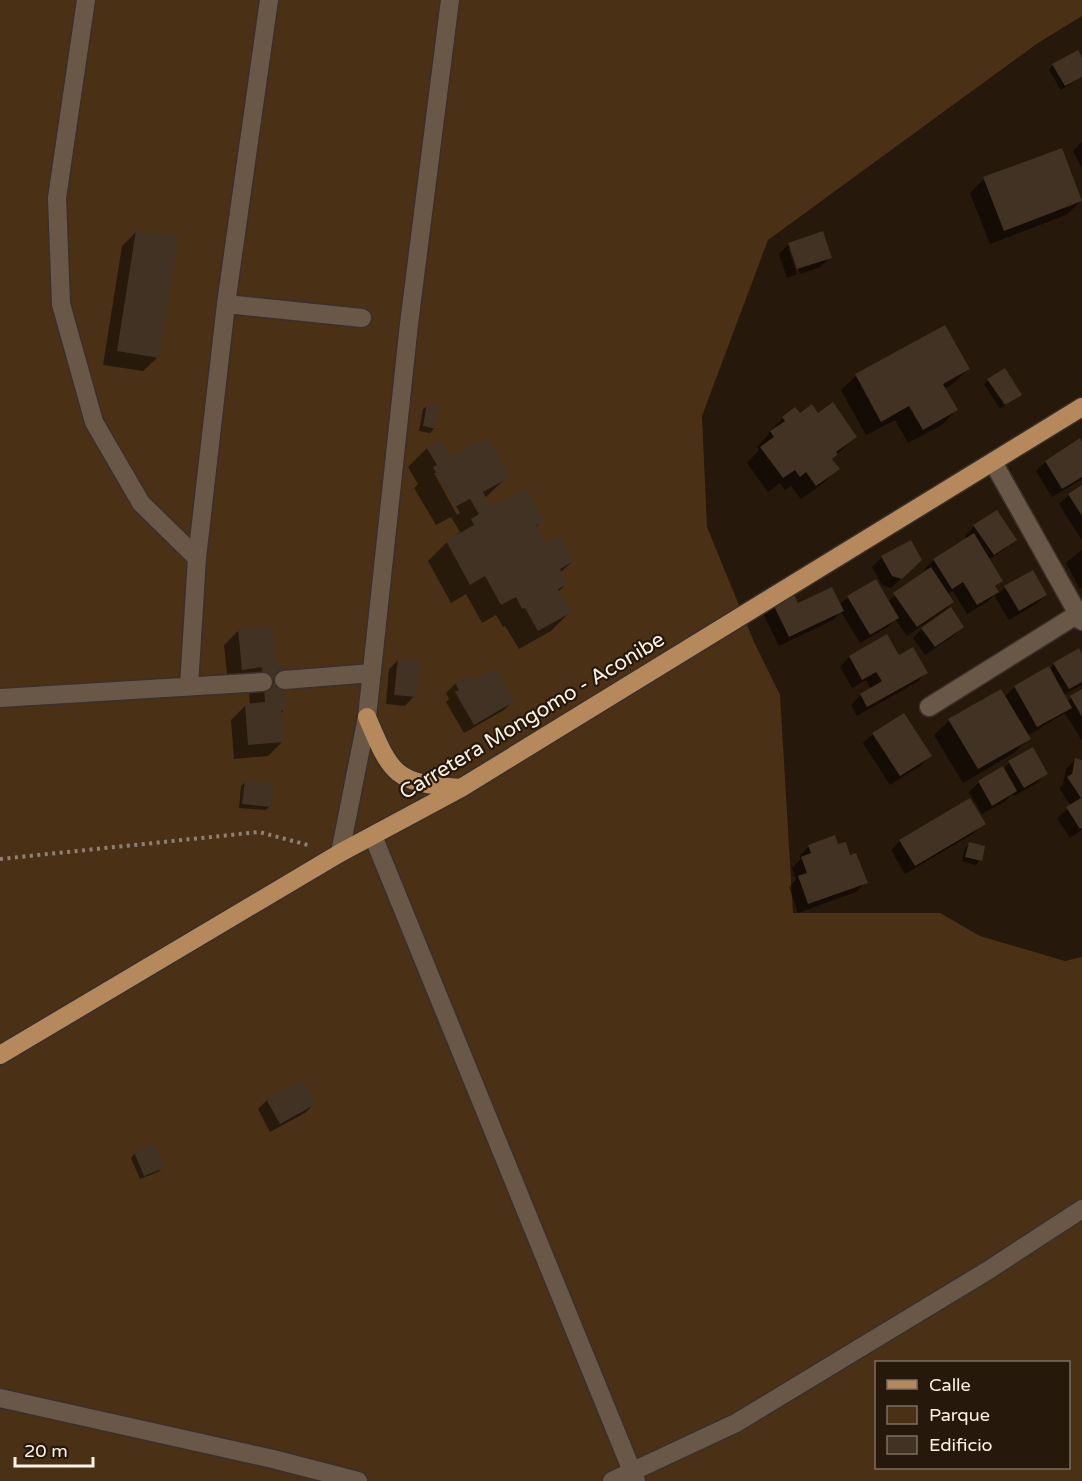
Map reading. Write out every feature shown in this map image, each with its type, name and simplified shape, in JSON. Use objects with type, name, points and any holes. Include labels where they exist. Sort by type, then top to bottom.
[{"type":"main road","name":"Carretera Mongomo - Aconibe","points":[[0,1054],[340,854],[461,788],[1082,407]]},
{"type":"main road","points":[[367,717],[388,763],[405,778],[428,785],[461,788]]},
{"type":"street","points":[[86,0],[57,198],[61,304],[94,422],[141,504],[197,558]]},
{"type":"street","points":[[189,686],[197,558],[226,304],[269,0]]},
{"type":"street","points":[[340,854],[367,717],[409,324],[450,0]]},
{"type":"street","points":[[226,304],[362,318]]},
{"type":"street","points":[[929,707],[1080,617],[993,462]]},
{"type":"street","points":[[284,680],[372,673]]},
{"type":"street","points":[[0,698],[263,682]]},
{"type":"street","points":[[373,836],[635,1476]]},
{"type":"street","points":[[612,1481],[635,1476],[736,1423],[987,1271],[1082,1209]]},
{"type":"street","points":[[0,1398],[273,1459],[358,1481]]},
{"type":"path","points":[[0,859],[259,832],[340,854]]},
{"type":"green space","points":[[0,0],[1082,0],[1082,16],[1038,43],[768,240],[702,416],[707,527],[754,642],[780,695],[793,913],[940,913],[980,936],[1065,961],[1082,957],[1082,1481],[0,1481]]},
{"type":"building","points":[[1078,50],[1082,57],[1082,77],[1065,86],[1052,64]]},
{"type":"building","points":[[1062,148],[1082,201],[1004,231],[983,177]]},
{"type":"building","points":[[136,230],[179,237],[159,358],[117,351]]},
{"type":"building","points":[[823,231],[832,258],[797,269],[788,243]]},
{"type":"building","points":[[945,325],[970,369],[943,384],[958,410],[923,430],[909,406],[881,422],[855,374]]},
{"type":"building","points":[[1005,368],[1022,395],[1005,405],[987,379]]},
{"type":"building","points":[[833,402],[857,437],[836,452],[838,454],[832,459],[840,469],[816,486],[806,472],[800,477],[795,470],[783,478],[760,447],[774,437],[770,431],[785,421],[782,417],[795,407],[800,413],[812,404],[818,413]]},
{"type":"building","points":[[427,403],[440,405],[436,429],[423,426]]},
{"type":"building","points":[[487,437],[510,477],[483,492],[491,506],[525,487],[544,521],[536,526],[546,543],[560,535],[574,561],[560,569],[568,584],[558,589],[572,612],[538,631],[516,597],[501,605],[485,576],[470,585],[446,541],[474,525],[471,519],[479,514],[470,499],[455,507],[433,467],[437,465],[426,447],[441,439],[451,457]]},
{"type":"building","points":[[1080,438],[1082,441],[1082,477],[1062,489],[1045,461]]},
{"type":"building","points":[[1082,485],[1082,516],[1068,494]]},
{"type":"building","points":[[997,510],[1017,540],[994,555],[973,525]]},
{"type":"building","points":[[974,533],[1003,581],[995,586],[999,592],[977,605],[963,582],[952,589],[933,559]]},
{"type":"building","points":[[911,540],[922,560],[902,579],[892,576],[881,556]]},
{"type":"building","points":[[931,567],[954,602],[917,627],[893,593]]},
{"type":"building","points":[[1033,570],[1047,595],[1019,611],[1004,586]]},
{"type":"building","points":[[876,579],[899,618],[870,635],[847,596]]},
{"type":"building","points":[[832,587],[844,611],[789,637],[773,604],[794,594],[798,603]]},
{"type":"building","points":[[951,607],[964,627],[935,647],[921,628]]},
{"type":"building","points":[[272,626],[276,663],[281,663],[286,710],[281,711],[284,742],[248,745],[245,704],[265,702],[262,667],[242,670],[238,629]]},
{"type":"building","points":[[887,634],[899,655],[913,647],[928,673],[867,707],[860,694],[882,681],[876,672],[862,680],[849,656]]},
{"type":"building","points":[[1079,648],[1082,654],[1082,682],[1069,689],[1053,663]]},
{"type":"building","points":[[398,658],[420,660],[416,697],[394,695]]},
{"type":"building","points":[[1049,666],[1072,708],[1037,727],[1014,686]]},
{"type":"building","points":[[496,668],[515,701],[474,725],[455,692],[459,690],[455,683],[470,674],[474,680]]},
{"type":"building","points":[[1001,689],[1031,739],[978,769],[948,719]]},
{"type":"building","points":[[1082,689],[1082,717],[1070,696]]},
{"type":"building","points":[[904,713],[932,756],[900,776],[872,733]]},
{"type":"building","points":[[1033,747],[1048,774],[1024,788],[1008,761]]},
{"type":"building","points":[[1075,758],[1082,760],[1082,828],[1080,829],[1066,807],[1081,798],[1067,777],[1072,774]]},
{"type":"building","points":[[1003,766],[1017,791],[992,806],[978,781]]},
{"type":"building","points":[[245,780],[274,783],[271,807],[242,804]]},
{"type":"building","points":[[970,798],[986,824],[915,866],[899,840]]},
{"type":"building","points":[[835,835],[838,844],[846,842],[850,855],[856,853],[868,883],[808,904],[798,876],[807,873],[801,857],[811,853],[808,845]]},
{"type":"building","points":[[969,842],[985,846],[982,861],[965,857]]},
{"type":"building","points":[[302,1079],[316,1104],[280,1124],[266,1099]]},
{"type":"building","points":[[154,1144],[164,1168],[144,1176],[134,1152]]}]
